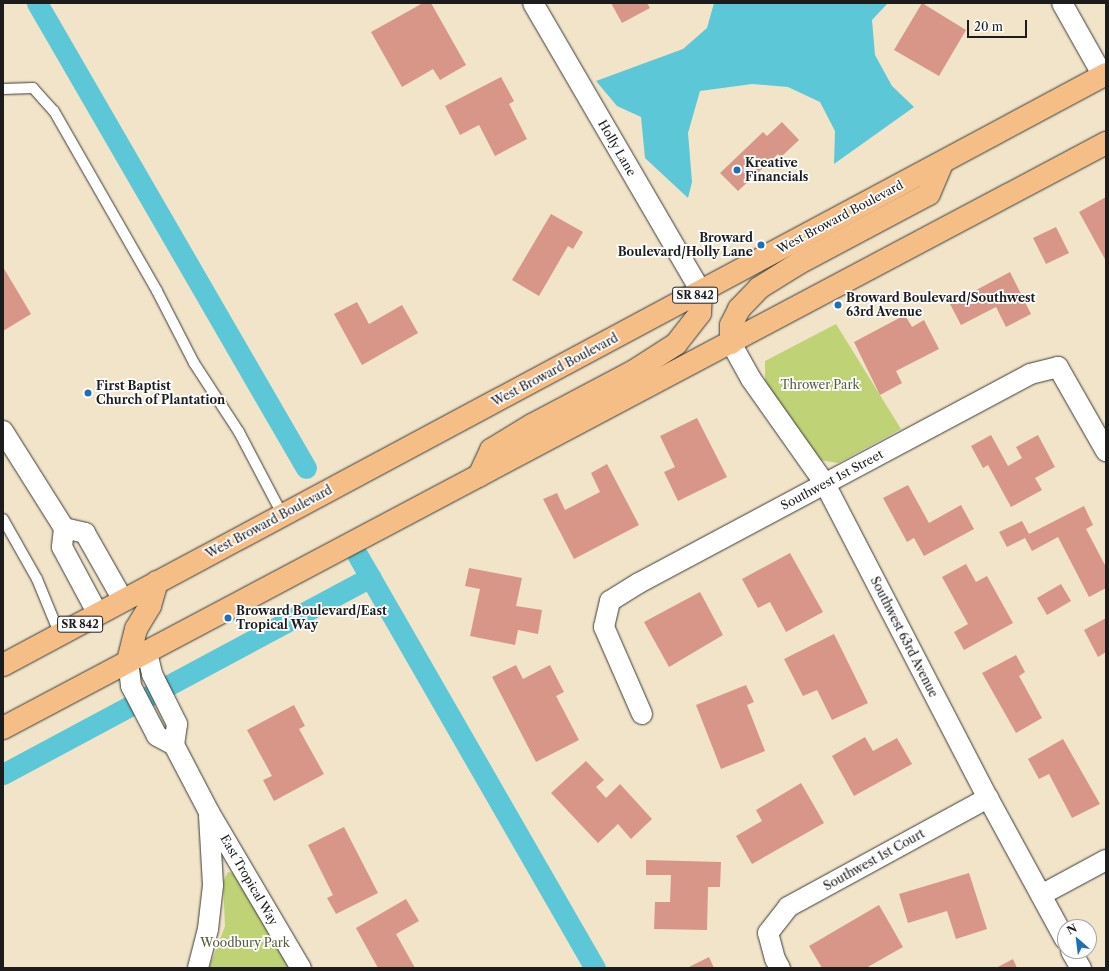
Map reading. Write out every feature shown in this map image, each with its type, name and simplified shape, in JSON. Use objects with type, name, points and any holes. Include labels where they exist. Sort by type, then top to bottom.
[{"type":"main road","name":"West Broward Boulevard","points":[[3,665],[282,514],[701,292],[1104,75]]},
{"type":"main road","points":[[3,728],[1106,144]]},
{"type":"main road","points":[[731,343],[731,325],[739,309],[759,288],[799,263],[929,194],[942,163]]},
{"type":"main road","points":[[479,476],[491,450],[532,425],[634,371],[676,344],[700,313],[701,292]]},
{"type":"main road","points":[[137,656],[136,629],[150,606],[157,582]]},
{"type":"street","name":"Holly Lane","points":[[533,3],[701,292]]},
{"type":"street","points":[[1062,3],[1104,75]]},
{"type":"street","name":"Southwest 63rd Avenue","points":[[731,343],[751,379],[825,484],[988,798],[1057,924]]},
{"type":"street","name":"Southwest 1st Street","points":[[642,714],[604,627],[610,601],[1030,374],[1058,367],[1106,450]]},
{"type":"street","points":[[3,431],[64,528],[62,547],[98,614]]},
{"type":"street","points":[[64,528],[85,533],[123,600]]},
{"type":"street","points":[[137,656],[152,674],[177,724],[166,740]]},
{"type":"street","name":"East Tropical Way","points":[[137,656],[131,686],[166,740],[301,968]]},
{"type":"street","name":"Southwest 1st Court","points":[[780,968],[775,959],[768,933],[788,907],[988,798]]},
{"type":"street","name":"East Tropical Way","points":[[198,968],[208,929],[214,885],[209,812]]},
{"type":"street","points":[[1041,895],[1106,860]]},
{"type":"street","points":[[1075,959],[1080,968]]},
{"type":"lane","points":[[3,89],[33,88],[54,111],[157,291],[194,362],[240,432],[282,514]]},
{"type":"lane","points":[[3,519],[37,579],[60,635]]},
{"type":"green space","name":"Thrower Park","points":[[836,324],[901,429],[838,463],[820,460],[765,382],[765,361]]},
{"type":"green space","name":"Woodbury Park","points":[[228,872],[234,873],[289,968],[209,968],[225,926],[223,882]]},
{"type":"water","points":[[714,3],[888,3],[872,20],[875,55],[892,86],[914,107],[834,164],[835,131],[820,102],[788,87],[752,84],[700,91],[688,133],[692,182],[688,198],[645,158],[641,117],[617,106],[596,81],[683,49],[707,28]]},
{"type":"building","points":[[423,3],[431,3],[466,65],[440,80],[433,69],[402,87],[371,32]]},
{"type":"building","points":[[611,3],[647,3],[650,8],[622,23]]},
{"type":"building","points":[[922,3],[966,30],[939,76],[894,50]]},
{"type":"building","points":[[501,77],[514,101],[509,104],[527,139],[495,156],[479,125],[460,135],[445,106]]},
{"type":"building","points":[[782,122],[799,140],[781,157],[778,154],[738,191],[720,173],[763,132],[767,136]]},
{"type":"building","points":[[1106,197],[1106,261],[1079,212]]},
{"type":"building","points":[[551,214],[583,232],[573,249],[568,246],[539,296],[512,280]]},
{"type":"building","points":[[1056,227],[1069,253],[1046,264],[1033,238]]},
{"type":"building","points":[[3,267],[31,314],[3,331]]},
{"type":"building","points":[[1010,272],[1031,314],[1006,327],[996,307],[961,325],[950,304]]},
{"type":"building","points":[[357,302],[369,324],[402,305],[418,333],[362,365],[334,314]]},
{"type":"building","points":[[905,315],[912,327],[924,320],[939,349],[896,371],[902,383],[880,395],[854,342]]},
{"type":"building","points":[[697,418],[727,477],[678,501],[664,472],[675,467],[660,436]]},
{"type":"building","points":[[991,435],[1008,466],[1022,458],[1016,447],[1038,435],[1055,467],[1035,478],[1042,490],[1011,507],[988,465],[983,468],[971,446]]},
{"type":"building","points":[[607,464],[639,525],[574,559],[543,499],[557,493],[565,510],[600,492],[591,473]]},
{"type":"building","points":[[908,485],[929,523],[961,505],[974,529],[924,556],[914,538],[907,542],[883,498]]},
{"type":"building","points":[[1084,506],[1093,525],[1086,529],[1106,567],[1106,588],[1089,597],[1058,537],[1032,551],[1025,538],[1007,547],[999,532],[1022,521],[1029,534]]},
{"type":"building","points":[[790,553],[823,612],[786,632],[770,602],[758,608],[742,579]]},
{"type":"building","points":[[966,564],[976,582],[987,576],[1013,623],[964,650],[954,632],[968,624],[942,577]]},
{"type":"building","points":[[469,568],[522,578],[516,606],[542,610],[538,634],[518,630],[515,645],[470,636],[480,589],[465,586]]},
{"type":"building","points":[[1061,584],[1071,601],[1047,615],[1037,598]]},
{"type":"building","points":[[700,592],[723,635],[669,667],[644,622]]},
{"type":"building","points":[[1106,618],[1106,652],[1098,657],[1084,630]]},
{"type":"building","points":[[834,634],[868,703],[832,720],[817,690],[803,696],[784,659]]},
{"type":"building","points":[[1016,655],[1025,672],[1019,676],[1042,718],[1016,733],[982,673]]},
{"type":"building","points":[[516,665],[523,679],[550,665],[564,692],[556,696],[579,740],[536,762],[492,677]]},
{"type":"building","points":[[746,685],[754,702],[747,705],[765,751],[721,769],[696,705]]},
{"type":"building","points":[[294,705],[305,726],[299,729],[324,774],[274,801],[263,780],[272,776],[247,730]]},
{"type":"building","points":[[865,737],[873,751],[897,738],[912,764],[854,796],[832,756]]},
{"type":"building","points":[[1063,739],[1100,804],[1072,818],[1049,774],[1039,779],[1028,759]]},
{"type":"building","points":[[586,761],[604,780],[596,787],[606,798],[620,784],[652,819],[631,839],[618,824],[598,843],[551,793]]},
{"type":"building","points":[[801,783],[824,823],[752,864],[736,836],[762,821],[756,810]]},
{"type":"building","points":[[344,827],[378,893],[336,914],[327,898],[333,895],[308,845]]},
{"type":"building","points":[[646,860],[721,862],[720,887],[708,887],[707,930],[654,929],[655,902],[670,902],[671,875],[646,875]]},
{"type":"building","points":[[969,873],[987,929],[956,939],[947,911],[908,923],[899,894]]},
{"type":"building","points":[[406,899],[419,921],[396,934],[415,968],[378,968],[356,928]]},
{"type":"building","points":[[879,905],[903,947],[866,968],[822,968],[809,946]]},
{"type":"building","points":[[709,957],[714,968],[687,968]]},
{"type":"building","points":[[1013,959],[1017,968],[996,968]]},
{"type":"waterway","points":[[37,3],[306,468]]},
{"type":"waterway","points":[[358,556],[595,968]]},
{"type":"waterway","points":[[3,774],[370,577]]},
{"type":"place","name":"Kreative Financials","points":[[737,170]]},
{"type":"place","name":"Broward Boulevard/Holly Lane","points":[[761,245]]},
{"type":"place","name":"Broward Boulevard/Southwest 63rd Avenue","points":[[838,305]]},
{"type":"place","name":"First Baptist Church of Plantation","points":[[88,393]]},
{"type":"place","name":"Broward Boulevard/East Tropical Way","points":[[228,618]]}]
